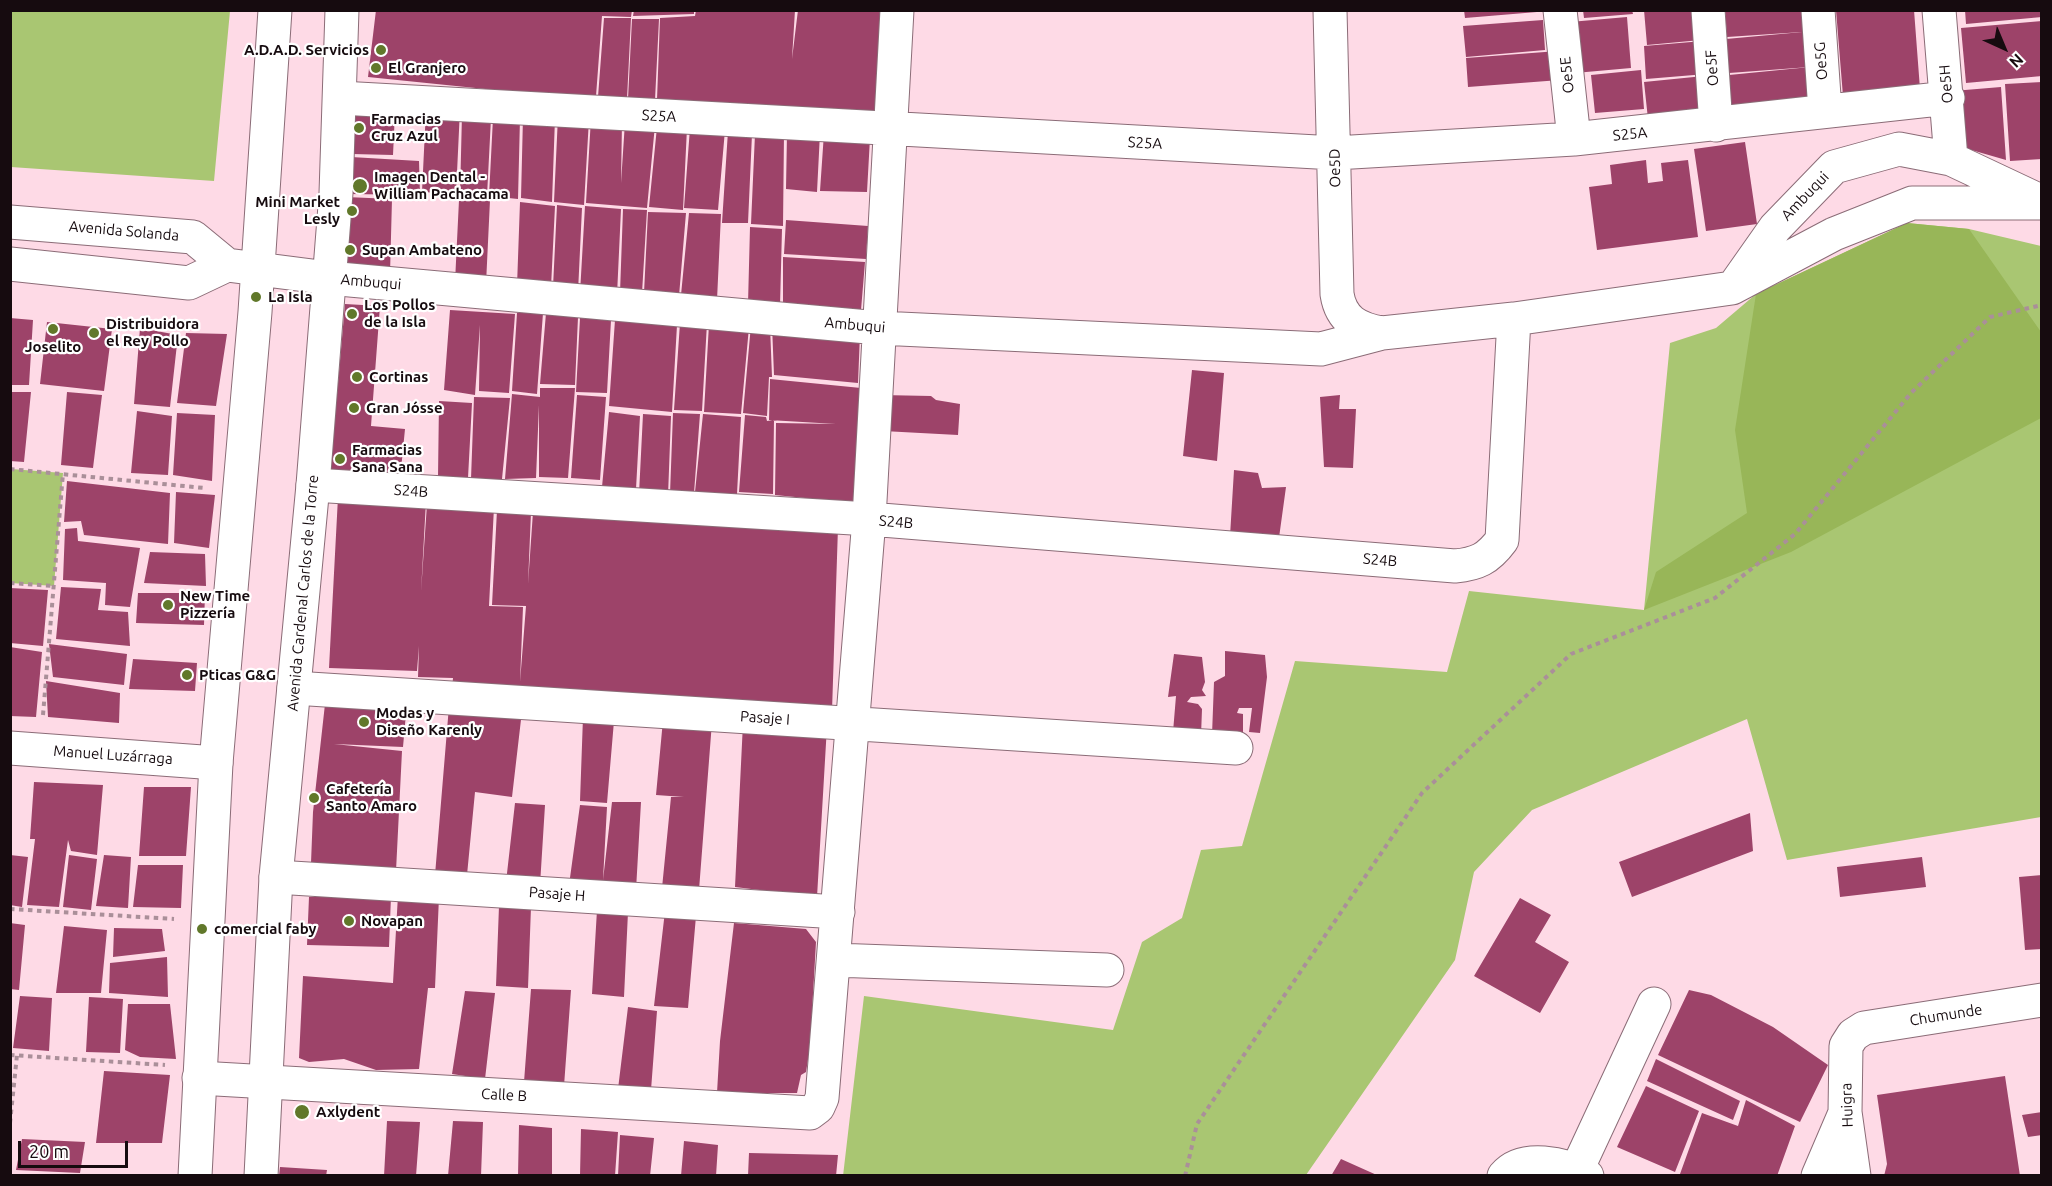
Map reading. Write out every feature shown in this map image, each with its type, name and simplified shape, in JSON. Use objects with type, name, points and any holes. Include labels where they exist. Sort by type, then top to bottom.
[{"type":"street","points":[[195,1176],[185,1072],[216,763],[243,266],[275,10]]},
{"type":"street","name":"Avenida Cardenal Carlos de la Torre","points":[[261,1176],[276,877],[313,484],[336,193],[342,10]]},
{"type":"street","points":[[897,10],[869,519],[834,960],[1107,970]]},
{"type":"street","name":"Oe5D","points":[[1330,10],[1337,294],[1339,308],[1349,321]]},
{"type":"street","name":"Oe5E","points":[[1560,10],[1574,139]]},
{"type":"street","name":"Oe5F","points":[[1708,10],[1716,125]]},
{"type":"street","name":"Oe5G","points":[[1818,10],[1825,111]]},
{"type":"street","name":"Oe5H","points":[[1939,10],[1948,98],[1951,159]]},
{"type":"street","name":"S25A","points":[[340,98],[1335,153],[1574,139],[1948,98]]},
{"type":"street","name":"Ambuqui","points":[[1732,288],[1774,228],[1834,167],[1899,149],[1951,159],[2042,202]]},
{"type":"street","name":"Ambuqui","points":[[328,278],[879,328],[1321,348],[1382,333],[1514,319],[1732,288],[1834,234],[1912,203],[2042,202]]},
{"type":"street","name":"Avenida Solanda","points":[[10,222],[193,237],[243,266]]},
{"type":"street","points":[[10,264],[189,284],[243,266],[328,278]]},
{"type":"street","name":"S24B","points":[[313,484],[869,519],[1455,566],[1477,564],[1491,555],[1502,540],[1514,319]]},
{"type":"street","name":"Ambuqui","points":[[1349,321],[1365,330],[1382,333]]},
{"type":"street","name":"Pasaje I","points":[[294,688],[1236,748]]},
{"type":"street","name":"Manuel Luzárraga","points":[[10,748],[216,763]]},
{"type":"street","name":"Pasaje H","points":[[276,877],[838,912]]},
{"type":"street","name":"Calle B","points":[[185,1072],[266,1081],[810,1113],[818,1107],[822,1098],[834,960]]},
{"type":"street","name":"Chumunde","points":[[1853,1035],[1864,1028],[2042,1000]]},
{"type":"street","points":[[1504,1176],[1512,1166],[1528,1162],[1579,1174],[1654,1004]]},
{"type":"street","name":"Huigra","points":[[1853,1035],[1846,1046],[1845,1112],[1854,1176]]},
{"type":"street","points":[[1818,1176],[1845,1112]]},
{"type":"path","points":[[1185,1176],[1197,1124],[1422,793],[1571,654],[1715,598],[1795,534],[1911,393],[1990,317],[2042,304]]},
{"type":"path","points":[[10,469],[210,489]]},
{"type":"path","points":[[42,723],[63,473]]},
{"type":"path","points":[[10,583],[54,586]]},
{"type":"path","points":[[10,909],[175,919]]},
{"type":"path","points":[[10,1054],[185,1072]]},
{"type":"path","points":[[10,1123],[17,1055]]},
{"type":"green space","points":[[10,11],[230,11],[214,181],[11,167]]},
{"type":"green space","points":[[1907,223],[1969,229],[2041,246],[2041,817],[1787,860],[1747,719],[1532,810],[1474,872],[1455,960],[1306,1175],[843,1176],[864,996],[1113,1030],[1142,942],[1182,918],[1201,850],[1242,846],[1295,661],[1447,672],[1469,591],[1644,610],[1670,343],[1716,328],[1756,294]]},
{"type":"green space","points":[[1907,223],[1969,229],[2041,332],[2041,418],[1791,552],[1644,610],[1656,572],[1747,513],[1735,430],[1756,294]]},
{"type":"green space","points":[[11,469],[63,473],[54,586],[11,583]]},
{"type":"building","points":[[376,10],[632,10],[631,17],[602,16],[596,96],[495,90],[368,77]]},
{"type":"building","points":[[634,10],[694,10],[694,14],[633,16]]},
{"type":"building","points":[[696,10],[795,10],[792,59],[798,10],[889,10],[875,121],[657,100],[660,18],[695,16]]},
{"type":"building","points":[[1464,10],[1537,10],[1537,12],[1465,18]]},
{"type":"building","points":[[1583,10],[1632,10],[1633,14],[1584,18]]},
{"type":"building","points":[[1644,10],[1699,10],[1701,40],[1647,45]]},
{"type":"building","points":[[1725,10],[1806,10],[1810,67],[1729,73],[1726,39],[1802,32],[1727,37]]},
{"type":"building","points":[[1836,10],[1914,10],[1920,89],[1843,96]]},
{"type":"building","points":[[1965,10],[2042,10],[2042,17],[1966,24]]},
{"type":"building","points":[[1627,17],[1631,68],[1575,73],[1570,22]]},
{"type":"building","points":[[604,18],[631,18],[627,99],[598,97]]},
{"type":"building","points":[[632,19],[659,19],[655,100],[628,99]]},
{"type":"building","points":[[1543,20],[1545,50],[1466,57],[1463,26]]},
{"type":"building","points":[[2042,21],[2042,76],[1966,83],[1961,28]]},
{"type":"building","points":[[1703,41],[1706,74],[1646,79],[1644,46]]},
{"type":"building","points":[[1558,51],[1560,80],[1468,87],[1466,58]]},
{"type":"building","points":[[1810,67],[1812,103],[1731,110],[1729,75]]},
{"type":"building","points":[[1641,70],[1644,109],[1595,113],[1591,75]]},
{"type":"building","points":[[1704,76],[1708,114],[1648,119],[1644,82]]},
{"type":"building","points":[[2042,82],[2042,159],[2010,161],[2005,84]]},
{"type":"building","points":[[2001,87],[2006,160],[1961,147],[1953,91]]},
{"type":"building","points":[[426,109],[460,109],[456,194],[422,192]]},
{"type":"building","points":[[355,110],[395,112],[393,155],[352,154]]},
{"type":"building","points":[[462,114],[491,118],[487,196],[460,195]]},
{"type":"building","points":[[558,116],[589,119],[584,205],[554,202]]},
{"type":"building","points":[[523,117],[555,118],[552,202],[521,198]]},
{"type":"building","points":[[493,118],[520,118],[518,199],[489,196]]},
{"type":"building","points":[[591,118],[622,121],[621,183],[625,122],[655,125],[647,208],[586,203]]},
{"type":"building","points":[[657,127],[687,128],[683,210],[649,207]]},
{"type":"building","points":[[690,128],[725,130],[718,210],[684,208]]},
{"type":"building","points":[[728,131],[752,134],[748,223],[722,223]]},
{"type":"building","points":[[784,133],[783,226],[751,224],[755,134]]},
{"type":"building","points":[[787,133],[820,133],[817,192],[786,189]]},
{"type":"building","points":[[824,133],[870,138],[867,192],[820,191]]},
{"type":"building","points":[[1745,142],[1757,224],[1706,231],[1694,149]]},
{"type":"building","points":[[351,157],[419,161],[420,195],[349,194]]},
{"type":"building","points":[[1646,160],[1648,183],[1663,181],[1661,163],[1688,160],[1698,237],[1597,250],[1589,187],[1612,184],[1610,165]]},
{"type":"building","points":[[346,197],[392,199],[390,274],[343,272]]},
{"type":"building","points":[[459,200],[490,200],[486,284],[455,282]]},
{"type":"building","points":[[520,202],[555,206],[551,287],[517,286]]},
{"type":"building","points":[[557,205],[582,208],[578,292],[553,287]]},
{"type":"building","points":[[585,206],[621,209],[617,295],[580,293]]},
{"type":"building","points":[[623,209],[647,210],[642,293],[620,293]]},
{"type":"building","points":[[648,212],[686,213],[679,296],[644,293]]},
{"type":"building","points":[[689,213],[721,214],[717,300],[681,295]]},
{"type":"building","points":[[786,220],[868,226],[866,259],[784,254]]},
{"type":"building","points":[[750,227],[782,229],[780,306],[748,304]]},
{"type":"building","points":[[783,257],[865,262],[861,310],[783,304]]},
{"type":"building","points":[[345,304],[380,306],[371,426],[405,429],[400,480],[330,474]]},
{"type":"building","points":[[450,310],[515,314],[509,393],[479,391],[480,325],[475,395],[444,390]]},
{"type":"building","points":[[517,313],[543,313],[537,394],[512,391]]},
{"type":"building","points":[[546,313],[578,317],[575,385],[540,384]]},
{"type":"building","points":[[10,318],[33,320],[29,385],[10,385]]},
{"type":"building","points":[[580,318],[611,320],[607,393],[576,392]]},
{"type":"building","points":[[615,320],[677,325],[672,412],[609,406]]},
{"type":"building","points":[[47,322],[112,329],[104,391],[40,384]]},
{"type":"building","points":[[680,323],[707,323],[702,411],[674,410]]},
{"type":"building","points":[[709,324],[749,327],[741,414],[704,412]]},
{"type":"building","points":[[751,325],[770,326],[772,377],[769,377],[767,416],[743,413]]},
{"type":"building","points":[[772,325],[860,334],[858,383],[774,375]]},
{"type":"building","points":[[140,328],[178,335],[170,407],[134,404]]},
{"type":"building","points":[[186,333],[227,334],[216,406],[177,403]]},
{"type":"building","points":[[1192,370],[1224,373],[1217,461],[1183,456]]},
{"type":"building","points":[[770,379],[861,388],[855,503],[775,495],[776,423],[836,424],[769,420]]},
{"type":"building","points":[[540,388],[575,388],[568,478],[539,477],[539,405],[536,478],[505,479],[512,394],[540,397]]},
{"type":"building","points":[[10,392],[31,392],[24,462],[10,461]]},
{"type":"building","points":[[67,392],[102,395],[93,468],[61,465]]},
{"type":"building","points":[[577,395],[606,397],[600,480],[571,478]]},
{"type":"building","points":[[881,395],[931,396],[936,400],[960,404],[958,435],[883,431]]},
{"type":"building","points":[[1340,395],[1339,409],[1356,409],[1353,468],[1324,467],[1320,397]]},
{"type":"building","points":[[474,397],[510,398],[502,479],[471,479]]},
{"type":"building","points":[[439,401],[472,403],[468,478],[438,477]]},
{"type":"building","points":[[137,411],[172,416],[168,475],[131,473]]},
{"type":"building","points":[[609,412],[640,416],[636,489],[602,487]]},
{"type":"building","points":[[177,413],[215,415],[212,481],[173,475]]},
{"type":"building","points":[[673,413],[700,414],[694,493],[670,494]]},
{"type":"building","points":[[643,414],[671,416],[668,496],[639,494]]},
{"type":"building","points":[[703,414],[741,417],[737,494],[695,492]]},
{"type":"building","points":[[745,415],[766,417],[767,421],[774,420],[773,494],[739,492]]},
{"type":"building","points":[[1234,470],[1258,473],[1262,488],[1286,487],[1278,545],[1230,536]]},
{"type":"building","points":[[67,481],[170,493],[168,544],[84,535],[81,521],[64,522]]},
{"type":"building","points":[[176,492],[215,495],[209,548],[174,543]]},
{"type":"building","points":[[338,497],[426,501],[421,592],[427,504],[494,507],[489,606],[523,607],[520,682],[526,606],[492,605],[497,510],[531,512],[528,584],[533,512],[838,527],[832,711],[619,692],[452,688],[453,678],[418,677],[419,646],[417,671],[329,668]]},
{"type":"building","points":[[77,528],[78,541],[140,548],[130,607],[105,605],[106,583],[63,580],[65,529]]},
{"type":"building","points":[[150,552],[205,554],[206,586],[144,583]]},
{"type":"building","points":[[61,587],[101,589],[98,610],[128,612],[130,646],[56,639]]},
{"type":"building","points":[[10,588],[48,590],[43,646],[10,643]]},
{"type":"building","points":[[138,593],[205,593],[204,625],[136,623]]},
{"type":"building","points":[[49,644],[127,654],[124,685],[53,677]]},
{"type":"building","points":[[10,647],[42,652],[36,717],[10,716]]},
{"type":"building","points":[[1225,651],[1265,655],[1267,677],[1260,733],[1249,732],[1252,708],[1239,708],[1237,713],[1243,714],[1243,735],[1212,735],[1214,682],[1225,676]]},
{"type":"building","points":[[1174,654],[1202,657],[1205,682],[1202,690],[1206,696],[1191,697],[1187,702],[1198,704],[1202,709],[1201,736],[1173,732],[1176,696],[1168,697]]},
{"type":"building","points":[[133,659],[197,663],[195,691],[129,689]]},
{"type":"building","points":[[46,681],[120,693],[119,723],[48,717]]},
{"type":"building","points":[[326,695],[407,702],[403,747],[334,744],[402,751],[396,871],[311,863],[313,812]]},
{"type":"building","points":[[449,706],[522,711],[512,797],[475,792],[467,875],[435,875]]},
{"type":"building","points":[[583,717],[614,721],[607,803],[580,801]]},
{"type":"building","points":[[663,720],[712,722],[699,890],[662,888],[671,797],[684,797],[656,795]]},
{"type":"building","points":[[743,723],[827,726],[817,897],[735,887]]},
{"type":"building","points":[[34,782],[103,785],[97,855],[71,851],[68,840],[59,907],[27,905],[35,839],[30,839]]},
{"type":"building","points":[[144,787],[191,787],[186,856],[139,856]]},
{"type":"building","points":[[612,802],[641,802],[636,890],[569,885],[580,805],[607,807],[603,880]]},
{"type":"building","points":[[515,803],[545,805],[540,885],[506,882]]},
{"type":"building","points":[[1750,813],[1753,851],[1632,897],[1619,862]]},
{"type":"building","points":[[10,855],[28,857],[22,907],[10,905]]},
{"type":"building","points":[[69,855],[97,859],[91,910],[63,907]]},
{"type":"building","points":[[104,855],[131,857],[128,908],[96,906]]},
{"type":"building","points":[[1922,857],[1926,887],[1840,897],[1837,867]]},
{"type":"building","points":[[138,865],[183,865],[181,908],[133,907]]},
{"type":"building","points":[[2042,875],[2042,949],[2025,950],[2019,877]]},
{"type":"building","points":[[398,895],[439,897],[435,988],[428,988],[419,1069],[376,1070],[344,1059],[309,1062],[299,1058],[303,976],[393,983]]},
{"type":"building","name":"Novapan","points":[[391,896],[389,947],[307,945],[309,897]]},
{"type":"building","points":[[1520,898],[1551,915],[1535,942],[1569,962],[1540,1013],[1474,976]]},
{"type":"building","points":[[499,906],[531,907],[528,988],[496,986]]},
{"type":"building","points":[[597,910],[628,912],[624,997],[592,994]]},
{"type":"building","points":[[665,911],[696,916],[688,1008],[654,1006]]},
{"type":"building","points":[[10,923],[25,925],[19,990],[10,989]]},
{"type":"building","points":[[734,923],[806,929],[816,942],[810,1047],[806,1072],[801,1075],[797,1093],[717,1093],[720,1041]]},
{"type":"building","points":[[64,926],[107,930],[101,993],[56,993]]},
{"type":"building","points":[[114,928],[162,929],[165,951],[113,957]]},
{"type":"building","points":[[167,957],[168,997],[109,993],[110,963]]},
{"type":"building","points":[[531,989],[571,990],[564,1086],[524,1082]]},
{"type":"building","points":[[1689,990],[1711,995],[1773,1027],[1828,1065],[1800,1122],[1658,1055]]},
{"type":"building","points":[[465,991],[495,993],[485,1079],[452,1074]]},
{"type":"building","points":[[20,996],[52,998],[49,1051],[13,1048]]},
{"type":"building","points":[[89,997],[123,999],[120,1053],[86,1052]]},
{"type":"building","points":[[128,1004],[170,1004],[176,1059],[140,1057],[125,1050]]},
{"type":"building","points":[[628,1007],[657,1011],[651,1090],[618,1089]]},
{"type":"building","points":[[1656,1059],[1740,1101],[1733,1120],[1647,1081]]},
{"type":"building","points":[[104,1071],[170,1075],[162,1143],[96,1143]]},
{"type":"building","points":[[2005,1076],[2020,1176],[1884,1176],[1887,1164],[1877,1095]]},
{"type":"building","points":[[1646,1086],[1699,1111],[1675,1172],[1617,1147]]},
{"type":"building","points":[[1746,1100],[1795,1126],[1777,1176],[1680,1174],[1702,1113],[1738,1126]]},
{"type":"building","points":[[2042,1112],[2042,1135],[2028,1137],[2022,1115]]},
{"type":"building","points":[[387,1121],[420,1122],[416,1176],[384,1176]]},
{"type":"building","points":[[453,1121],[483,1122],[481,1176],[448,1176]]},
{"type":"building","points":[[519,1125],[552,1128],[552,1176],[518,1176]]},
{"type":"building","points":[[581,1129],[618,1132],[615,1176],[580,1176]]},
{"type":"building","points":[[620,1135],[654,1138],[650,1176],[618,1176]]},
{"type":"building","points":[[22,1139],[85,1142],[80,1173],[16,1170]]},
{"type":"building","points":[[684,1141],[718,1145],[716,1176],[681,1176]]},
{"type":"building","points":[[749,1153],[838,1155],[836,1176],[748,1176]]},
{"type":"building","points":[[1341,1159],[1379,1176],[1331,1176]]},
{"type":"building","points":[[280,1167],[327,1170],[326,1176],[279,1176]]},
{"type":"place","name":"A.D.A.D. Servicios","points":[[381,50]]},
{"type":"place","name":"El Granjero","points":[[376,68]]},
{"type":"place","name":"Farmacias Cruz Azul","points":[[359,128]]},
{"type":"place","name":"Imagen Dental - William Pachacama","points":[[360,186]]},
{"type":"place","name":"Mini Market Lesly","points":[[352,211]]},
{"type":"place","name":"Supan Ambateno","points":[[350,250]]},
{"type":"place","name":"La Isla","points":[[256,297]]},
{"type":"place","name":"Los Pollos de la Isla","points":[[352,314]]},
{"type":"place","name":"Joselito","points":[[53,329]]},
{"type":"place","name":"Distribuidora el Rey Pollo","points":[[94,333]]},
{"type":"place","name":"Cortinas","points":[[357,377]]},
{"type":"place","name":"Gran Jósse","points":[[354,408]]},
{"type":"place","name":"Farmacias Sana Sana","points":[[340,459]]},
{"type":"place","name":"New Time Pizzería","points":[[168,605]]},
{"type":"place","name":"Pticas G&G","points":[[187,675]]},
{"type":"place","name":"Modas y Diseño Karenly","points":[[364,722]]},
{"type":"place","name":"Cafetería Santo Amaro","points":[[314,798]]},
{"type":"place","name":"Novapan","points":[[349,921]]},
{"type":"place","name":"comercial faby","points":[[202,929]]},
{"type":"place","name":"Axlydent","points":[[302,1112]]}]
